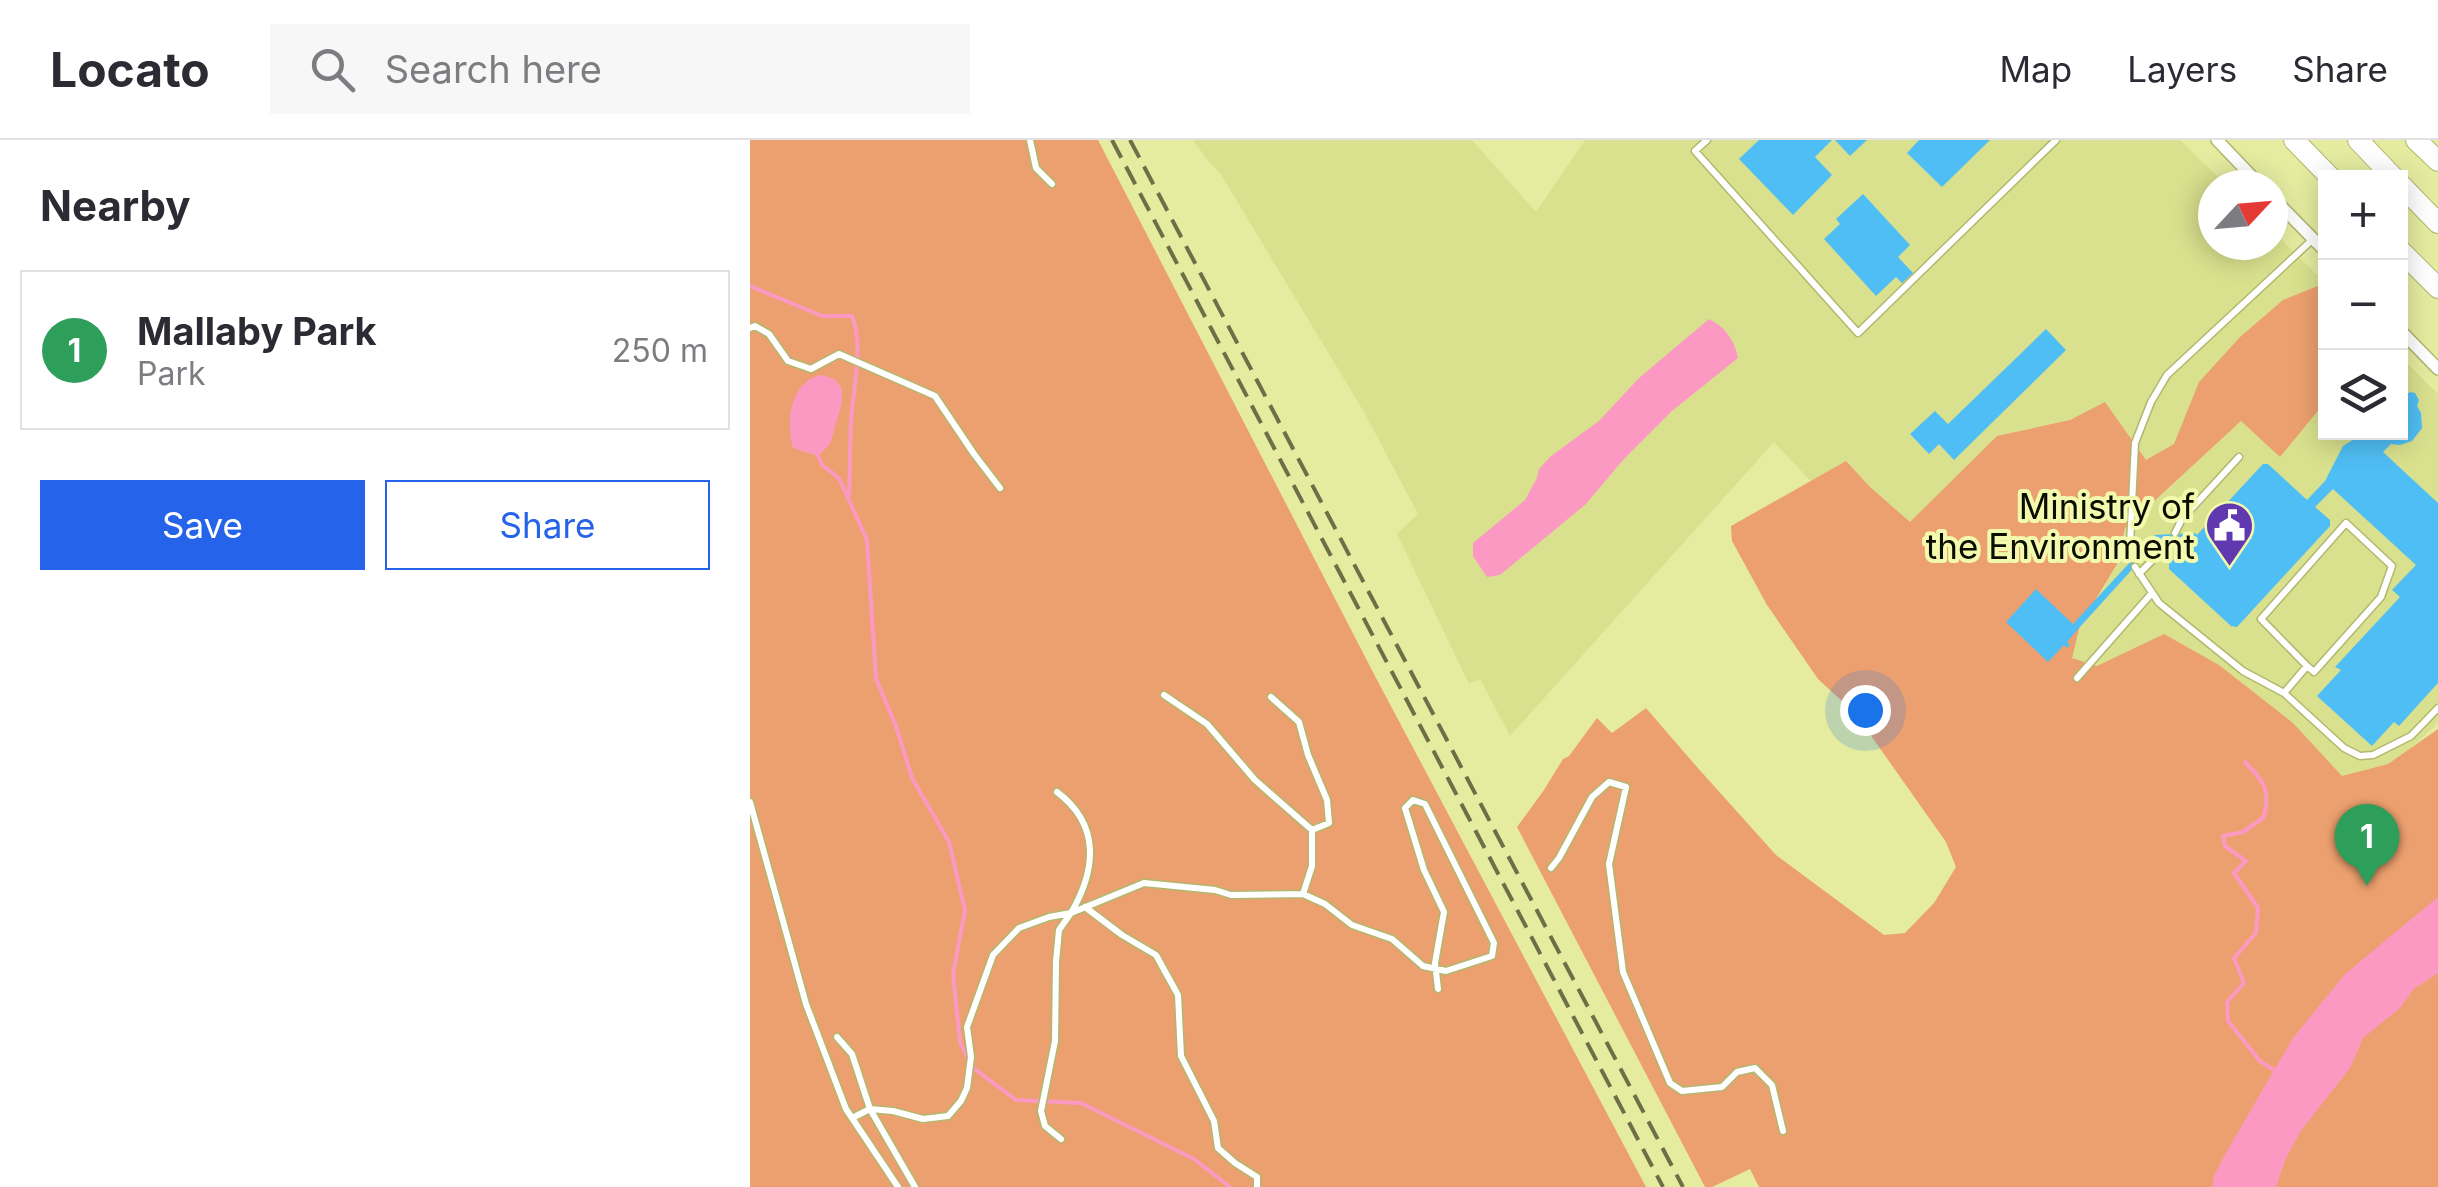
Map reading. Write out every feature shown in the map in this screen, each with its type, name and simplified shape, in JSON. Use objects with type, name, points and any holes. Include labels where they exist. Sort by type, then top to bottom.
[{"type":"highway","points":[[2294,140],[2323,170]]},
{"type":"highway","points":[[2358,140],[2386,170]]},
{"type":"highway","points":[[2416,140],[2438,161]]},
{"type":"highway","points":[[2408,192],[2438,223]]},
{"type":"highway","points":[[2408,258],[2438,288]]},
{"type":"street","points":[[2217,140],[2246,170]]},
{"type":"street","points":[[2288,214],[2318,245]]},
{"type":"street","points":[[2408,338],[2438,368]]},
{"type":"lane","points":[[1030,140],[1036,168],[1052,184]]},
{"type":"lane","points":[[1707,140],[1695,151],[1858,333],[2056,140]]},
{"type":"lane","points":[[2313,240],[2167,374],[2135,443],[2130,545],[2136,567],[2160,603],[2243,671],[2284,693],[2344,748],[2360,756],[2373,755],[2410,736],[2438,708]]},
{"type":"lane","points":[[750,328],[755,326],[769,334],[788,360],[811,369],[839,354],[935,396],[1000,488]]},
{"type":"lane","points":[[2136,567],[2173,537],[2182,519],[2239,457]]},
{"type":"lane","points":[[2346,523],[2392,566],[2380,596],[2314,672],[2307,666],[2261,619],[2346,523]]},
{"type":"lane","points":[[2077,678],[2152,593]]},
{"type":"lane","points":[[2284,693],[2307,666]]},
{"type":"lane","points":[[1164,695],[1206,724],[1255,780],[1312,830],[1312,866],[1303,894]]},
{"type":"lane","points":[[1271,696],[1299,722],[1327,800],[1329,823],[1312,830]]},
{"type":"lane","points":[[1551,868],[1592,797],[1609,782],[1626,787],[1608,864],[1623,972],[1670,1083],[1682,1091],[1722,1087],[1736,1072],[1756,1068],[1772,1085],[1783,1131]]},
{"type":"lane","points":[[1057,792],[1084,823],[1091,853],[1085,889],[1059,930],[1055,1042],[1041,1110],[1045,1126],[1062,1139]]},
{"type":"lane","points":[[1438,989],[1435,968],[1444,912],[1424,870],[1405,808],[1413,800],[1425,804],[1442,837],[1494,943],[1492,956]]},
{"type":"lane","points":[[750,802],[806,1004],[846,1109],[898,1187]]},
{"type":"lane","points":[[852,1118],[870,1109],[923,1119],[948,1116],[968,1088],[972,1057],[966,1027],[993,956],[1019,928],[1070,913],[1144,882],[1232,894],[1303,894],[1325,904],[1352,925],[1392,938],[1423,966],[1446,971],[1492,956],[1504,943]]},
{"type":"lane","points":[[1085,907],[1156,955],[1178,995],[1181,1056],[1214,1121],[1218,1148],[1257,1177],[1257,1187]]},
{"type":"lane","points":[[838,1037],[852,1054],[870,1109],[915,1187]]},
{"type":"shaded area","points":[[750,140],[1098,140],[1375,676],[1646,1187],[750,1187]]},
{"type":"shaded area","points":[[1193,140],[1472,140],[1536,212],[1585,140],[2180,140],[2211,170],[2198,170],[2198,260],[2288,260],[2288,246],[2318,276],[2318,440],[2408,440],[2408,364],[2438,394],[2438,723],[2338,815],[2227,926],[1774,442],[1510,736],[1480,679],[1469,684],[1397,534],[1418,514],[1364,412],[1220,173]]},
{"type":"shaded area","points":[[2318,286],[2318,411],[2280,457],[2241,421],[2125,528],[2117,564],[2080,625],[2072,658],[2097,666],[2164,634],[2219,665],[2293,723],[2342,776],[2388,764],[2438,729],[2438,1187],[1759,1187],[1750,1169],[1705,1187],[1517,827],[1563,759],[1597,718],[1612,733],[1646,708],[1776,855],[1884,935],[1905,933],[1934,903],[1956,867],[1946,842],[1855,713],[1818,679],[1767,605],[1732,541],[1731,526],[1846,461],[1910,522],[1997,436],[2070,420],[2105,402],[2146,460],[2174,444],[2199,382],[2240,337],[2283,300]]},
{"type":"shaded area","points":[[1709,319],[1728,334],[1738,358],[1672,411],[1586,504],[1500,575],[1487,577],[1473,556],[1473,543],[1525,500],[1539,469],[1551,456],[1599,421],[1639,378]]},
{"type":"shaded area","points":[[821,375],[835,379],[842,389],[842,403],[830,444],[818,456],[793,448],[790,415],[803,385]]},
{"type":"shaded area","points":[[2438,897],[2438,973],[2414,989],[2400,1008],[2363,1038],[2350,1068],[2300,1132],[2276,1187],[2212,1187],[2214,1175],[2293,1038],[2345,974]]},
{"type":"building","points":[[1759,140],[1832,140],[1815,157],[1832,175],[1793,215],[1739,159]]},
{"type":"building","points":[[1835,140],[1867,140],[1850,156]]},
{"type":"building","points":[[1919,140],[1990,140],[1942,187],[1907,153]]},
{"type":"building","points":[[1863,194],[1910,245],[1898,257],[1913,273],[1902,283],[1896,277],[1876,296],[1824,239],[1840,224],[1836,219]]},
{"type":"building","points":[[2046,329],[2066,350],[1954,460],[1939,444],[1929,454],[1910,434],[1935,411],[1948,424]]},
{"type":"building","name":"Ministry of the Environment","points":[[2408,393],[2415,393],[2422,428],[2412,441],[2391,444],[2383,452],[2438,503],[2438,683],[2399,726],[2394,722],[2372,746],[2317,696],[2341,670],[2335,667],[2400,597],[2392,590],[2416,565],[2333,489],[2315,507],[2330,520],[2330,526],[2237,627],[2231,626],[2169,569],[2188,540],[2158,541],[2067,642],[2067,648],[2064,645],[2048,662],[2006,622],[2036,589],[2073,624],[2155,535],[2197,535],[2263,464],[2268,464],[2307,500],[2325,481],[2343,446],[2352,440],[2408,440]]},
{"type":"waterway","points":[[750,286],[822,316],[852,316],[857,354],[849,495]]},
{"type":"waterway","points":[[818,456],[822,465],[839,478],[867,540],[876,679],[912,778],[949,842],[965,910],[953,974],[960,1042],[972,1067],[1016,1100],[1081,1103],[1194,1159],[1230,1187]]},
{"type":"waterway","points":[[2245,762],[2261,781],[2267,799],[2264,817],[2243,832],[2223,836],[2225,846],[2246,861],[2234,873],[2258,908],[2256,933],[2234,958],[2244,983],[2227,1002],[2228,1021],[2260,1061],[2277,1072]]},
{"type":"railway","points":[[1112,140],[1663,1187]]},
{"type":"railway","points":[[1130,140],[1683,1187]]},
{"type":"place","name":"Ministry of the Environment","points":[[2230,568]]},
{"type":"place","name":"Mallaby Park","points":[[2367,886]]}]
